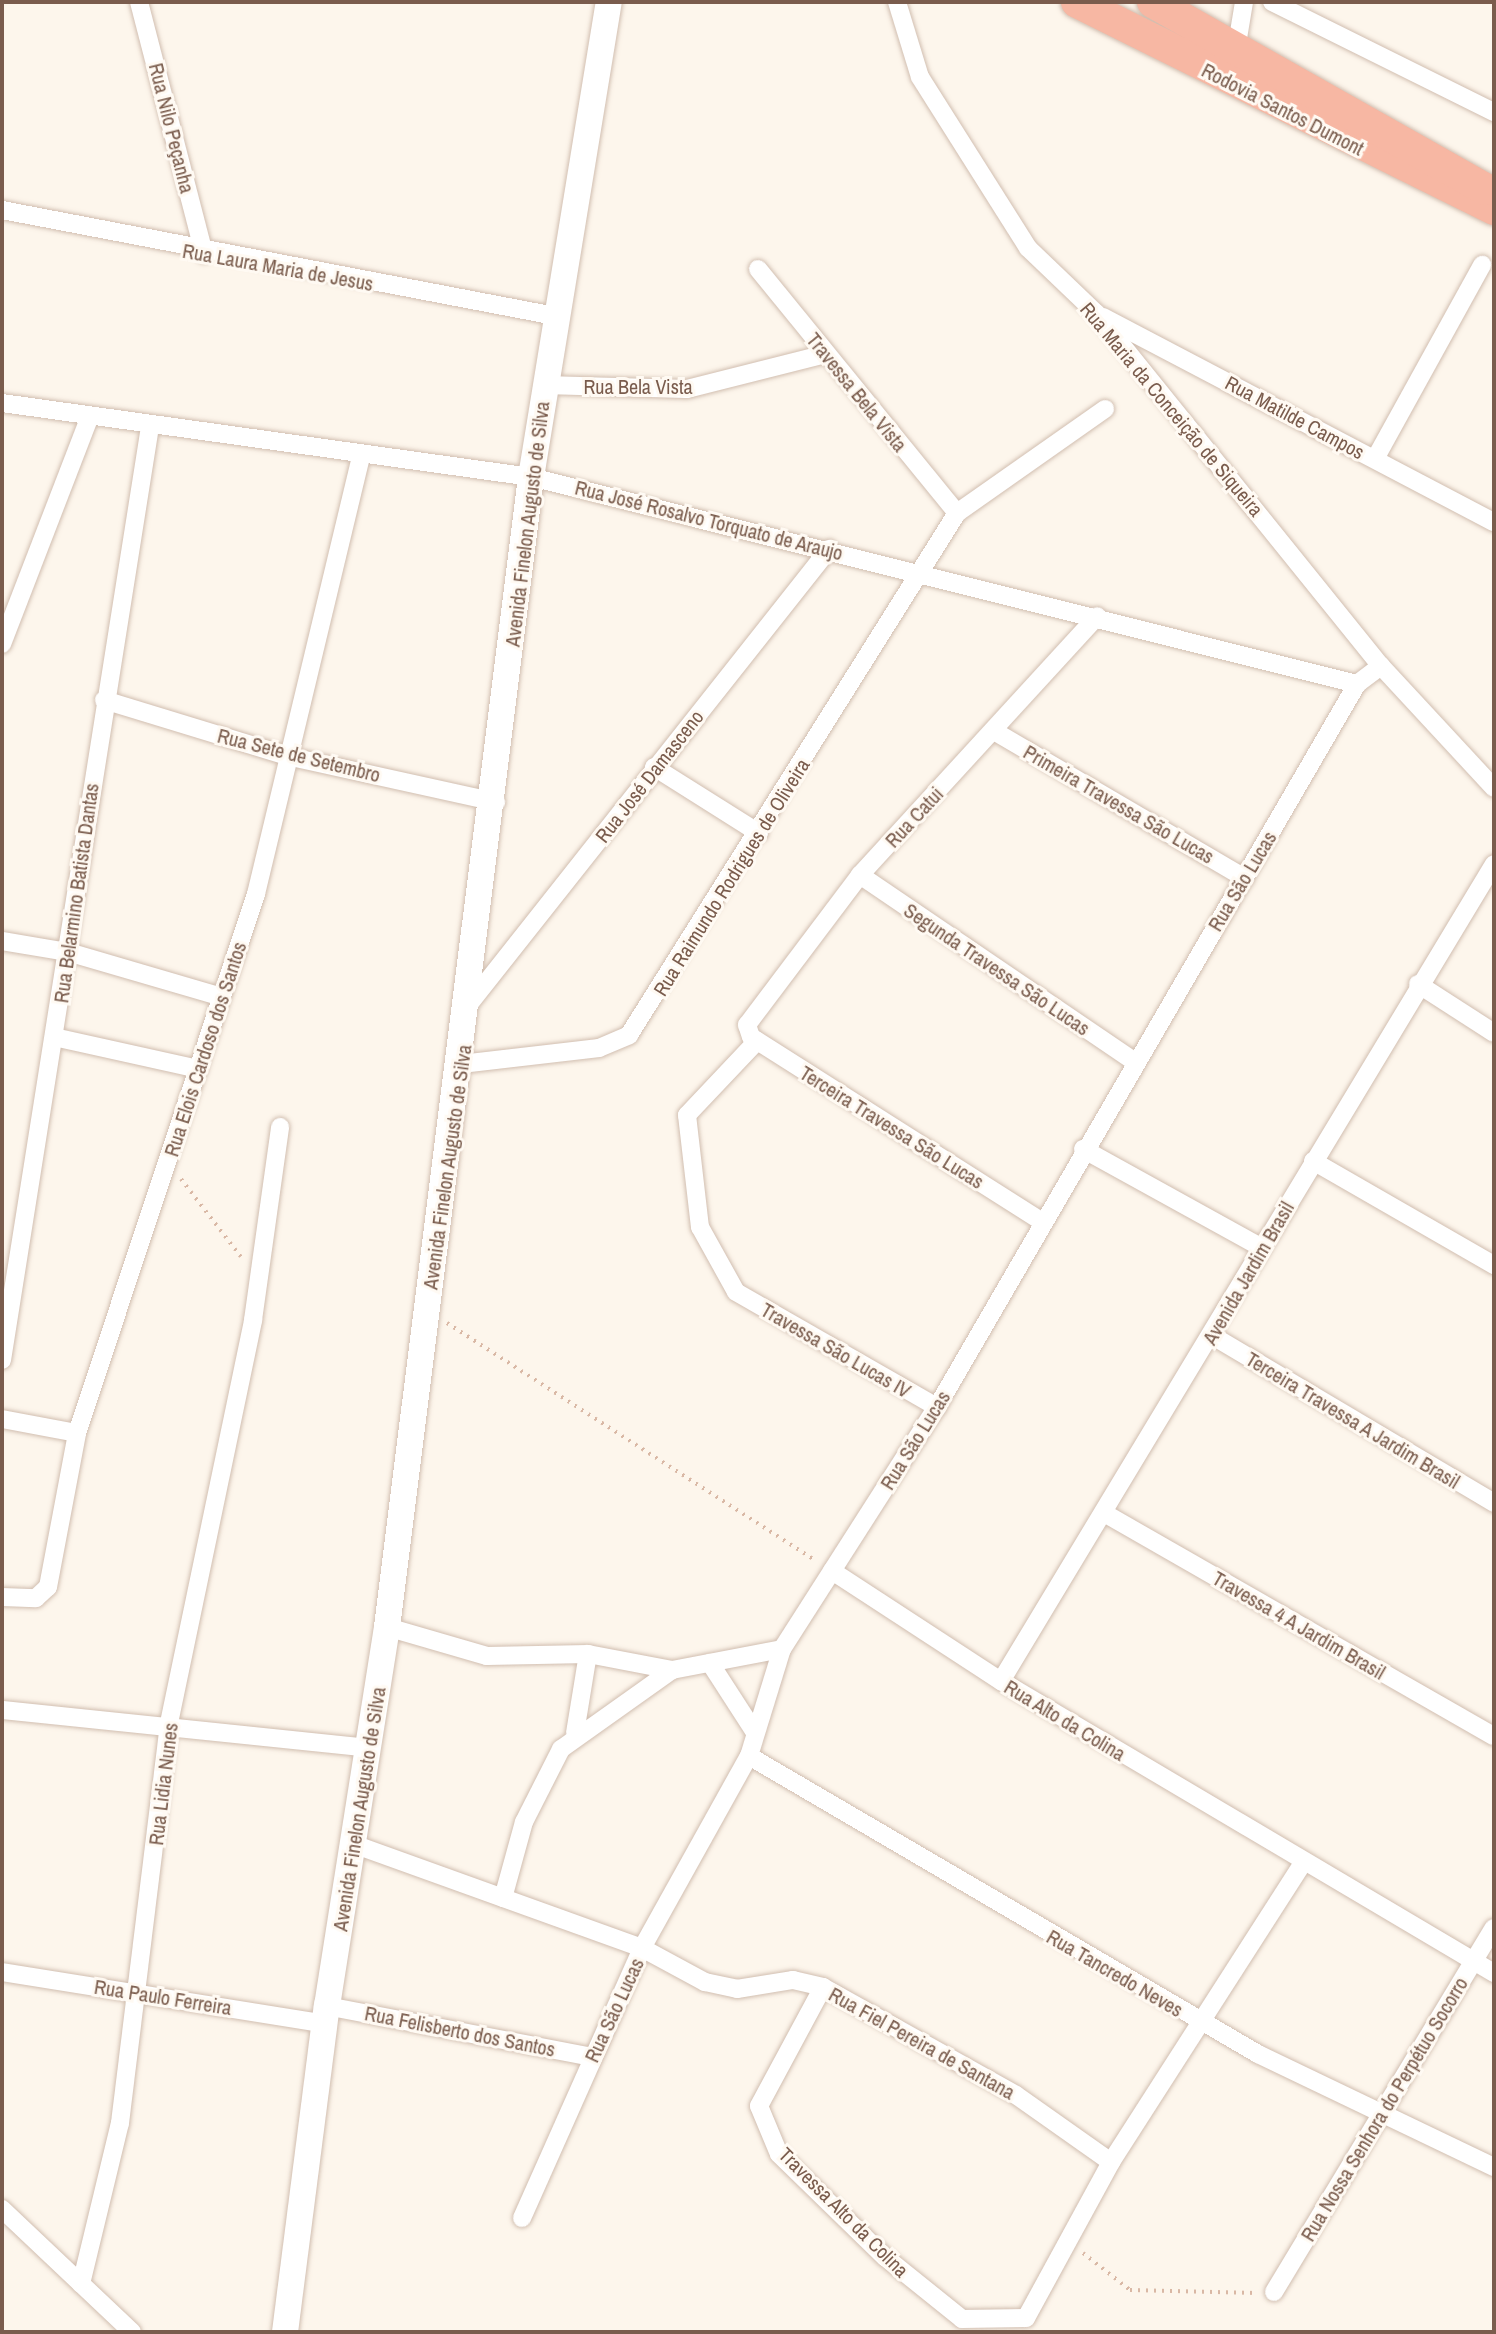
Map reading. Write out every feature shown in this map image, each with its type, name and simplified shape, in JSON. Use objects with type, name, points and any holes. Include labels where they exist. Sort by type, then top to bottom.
[{"type":"highway","name":"Rodovia Santos Dumont","points":[[1077,2],[1225,81],[1494,209]]},
{"type":"highway","name":"Rodovia Santos Dumont","points":[[1153,2],[1239,46],[1494,195]]},
{"type":"street","name":"Rua Nilo Peçanha","points":[[139,2],[204,254]]},
{"type":"street","name":"Avenida Finelon Augusto de Silva","points":[[285,2332],[326,2015],[356,1845],[367,1748],[387,1627],[470,1003],[496,802],[531,477],[555,316],[609,2]]},
{"type":"street","name":"Rua Maria da Conceição de Siqueira","points":[[897,2],[920,77],[1028,248],[1096,313],[1381,666],[1494,788]]},
{"type":"street","points":[[1225,81],[1239,46],[1244,2]]},
{"type":"street","points":[[1272,2],[1494,112]]},
{"type":"street","name":"Rua Laura Maria de Jesus","points":[[2,210],[204,254],[555,316]]},
{"type":"street","points":[[1375,459],[1482,265]]},
{"type":"street","name":"Travessa Bela Vista","points":[[758,269],[957,513]]},
{"type":"street","name":"Rua Matilde Campos","points":[[1096,313],[1494,522]]},
{"type":"street","name":"Rua Bela Vista","points":[[544,385],[687,389],[825,354]]},
{"type":"street","name":"Rua José Rosalvo Torquato de Araujo","points":[[2,403],[150,427],[531,477],[922,572],[1357,684]]},
{"type":"street","points":[[957,513],[1105,409]]},
{"type":"street","points":[[2,644],[90,416]]},
{"type":"street","name":"Rua Belarmino Batista Dantas","points":[[2,1360],[68,952],[104,700],[150,427]]},
{"type":"street","name":"Rua Elois Cardoso dos Santos","points":[[2,1597],[46,1591],[77,1433],[222,997],[291,757],[361,456]]},
{"type":"street","name":"Rua Raimundo Rodrigues de Oliveira","points":[[461,1064],[599,1048],[629,1035],[759,833],[957,513]]},
{"type":"street","name":"Rua José Damasceno","points":[[470,1003],[829,549]]},
{"type":"street","name":"Rua Catui","points":[[736,1292],[700,1227],[687,1115],[752,1035],[860,875],[1097,616]]},
{"type":"street","points":[[1357,684],[1381,666]]},
{"type":"street","name":"Rua São Lucas","points":[[522,2218],[642,1948],[749,1756],[754,1731],[782,1649],[937,1407],[1041,1221],[1357,684]]},
{"type":"street","name":"Rua Sete de Setembro","points":[[104,700],[291,757],[496,802]]},
{"type":"street","name":"Primeira Travessa São Lucas","points":[[994,731],[1245,878]]},
{"type":"street","points":[[654,767],[759,833]]},
{"type":"street","name":"Avenida Jardim Brasil","points":[[1001,1681],[1213,1336],[1418,984],[1494,864]]},
{"type":"street","name":"Segunda Travessa São Lucas","points":[[860,875],[1135,1062]]},
{"type":"street","points":[[2,941],[68,952],[222,997]]},
{"type":"street","points":[[1418,984],[1494,1033]]},
{"type":"street","name":"Terceira Travessa São Lucas","points":[[752,1035],[1041,1221]]},
{"type":"street","points":[[54,1037],[198,1069]]},
{"type":"street","name":"Rua Lidia Nunes","points":[[81,2284],[120,2123],[140,1992],[169,1723],[217,1515],[280,1127]]},
{"type":"street","points":[[1083,1149],[1262,1248]]},
{"type":"street","points":[[1313,1161],[1494,1265]]},
{"type":"street","name":"Travessa São Lucas IV","points":[[736,1292],[937,1407]]},
{"type":"street","name":"Terceira Travessa A Jardim Brasil","points":[[1213,1336],[1494,1503]]},
{"type":"street","points":[[2,1419],[77,1433]]},
{"type":"street","name":"Travessa 4 A Jardim Brasil","points":[[1104,1513],[1494,1736]]},
{"type":"street","name":"Rua Alto da Colina","points":[[832,1571],[1001,1681],[1303,1863],[1494,1973]]},
{"type":"street","points":[[387,1627],[487,1656],[588,1654],[672,1670],[782,1649]]},
{"type":"street","points":[[575,1733],[588,1654]]},
{"type":"street","points":[[710,1663],[754,1731]]},
{"type":"street","points":[[503,1898],[524,1822],[548,1767],[575,1733],[672,1670]]},
{"type":"street","points":[[2,1710],[169,1723],[367,1748]]},
{"type":"street","name":"Rua Tancredo Neves","points":[[749,1756],[1204,2024],[1381,2118],[1494,2167]]},
{"type":"street","name":"Rua Fiel Pereira de Santana","points":[[356,1845],[642,1948],[721,1987],[793,1980],[823,1987],[1016,2095],[1111,2162]]},
{"type":"street","points":[[1068,2242],[1111,2162],[1204,2024],[1303,1863]]},
{"type":"street","name":"Rua Nossa Senhora do Perpétuo Socorro","points":[[1274,2292],[1494,1928]]},
{"type":"street","name":"Rua Paulo Ferreira","points":[[2,1972],[326,2015]]},
{"type":"street","name":"Travessa Alto da Colina","points":[[823,1987],[759,2106],[779,2154],[885,2257],[962,2319],[1026,2318],[1068,2242]]},
{"type":"street","name":"Rua Felisberto dos Santos","points":[[326,2015],[593,2057]]},
{"type":"street","points":[[2,2209],[132,2332]]},
{"type":"path","points":[[167,1164],[227,1233],[254,1285]]},
{"type":"path","points":[[427,1310],[832,1571]]},
{"type":"path","points":[[1068,2242],[1130,2290],[1274,2292]]}]
